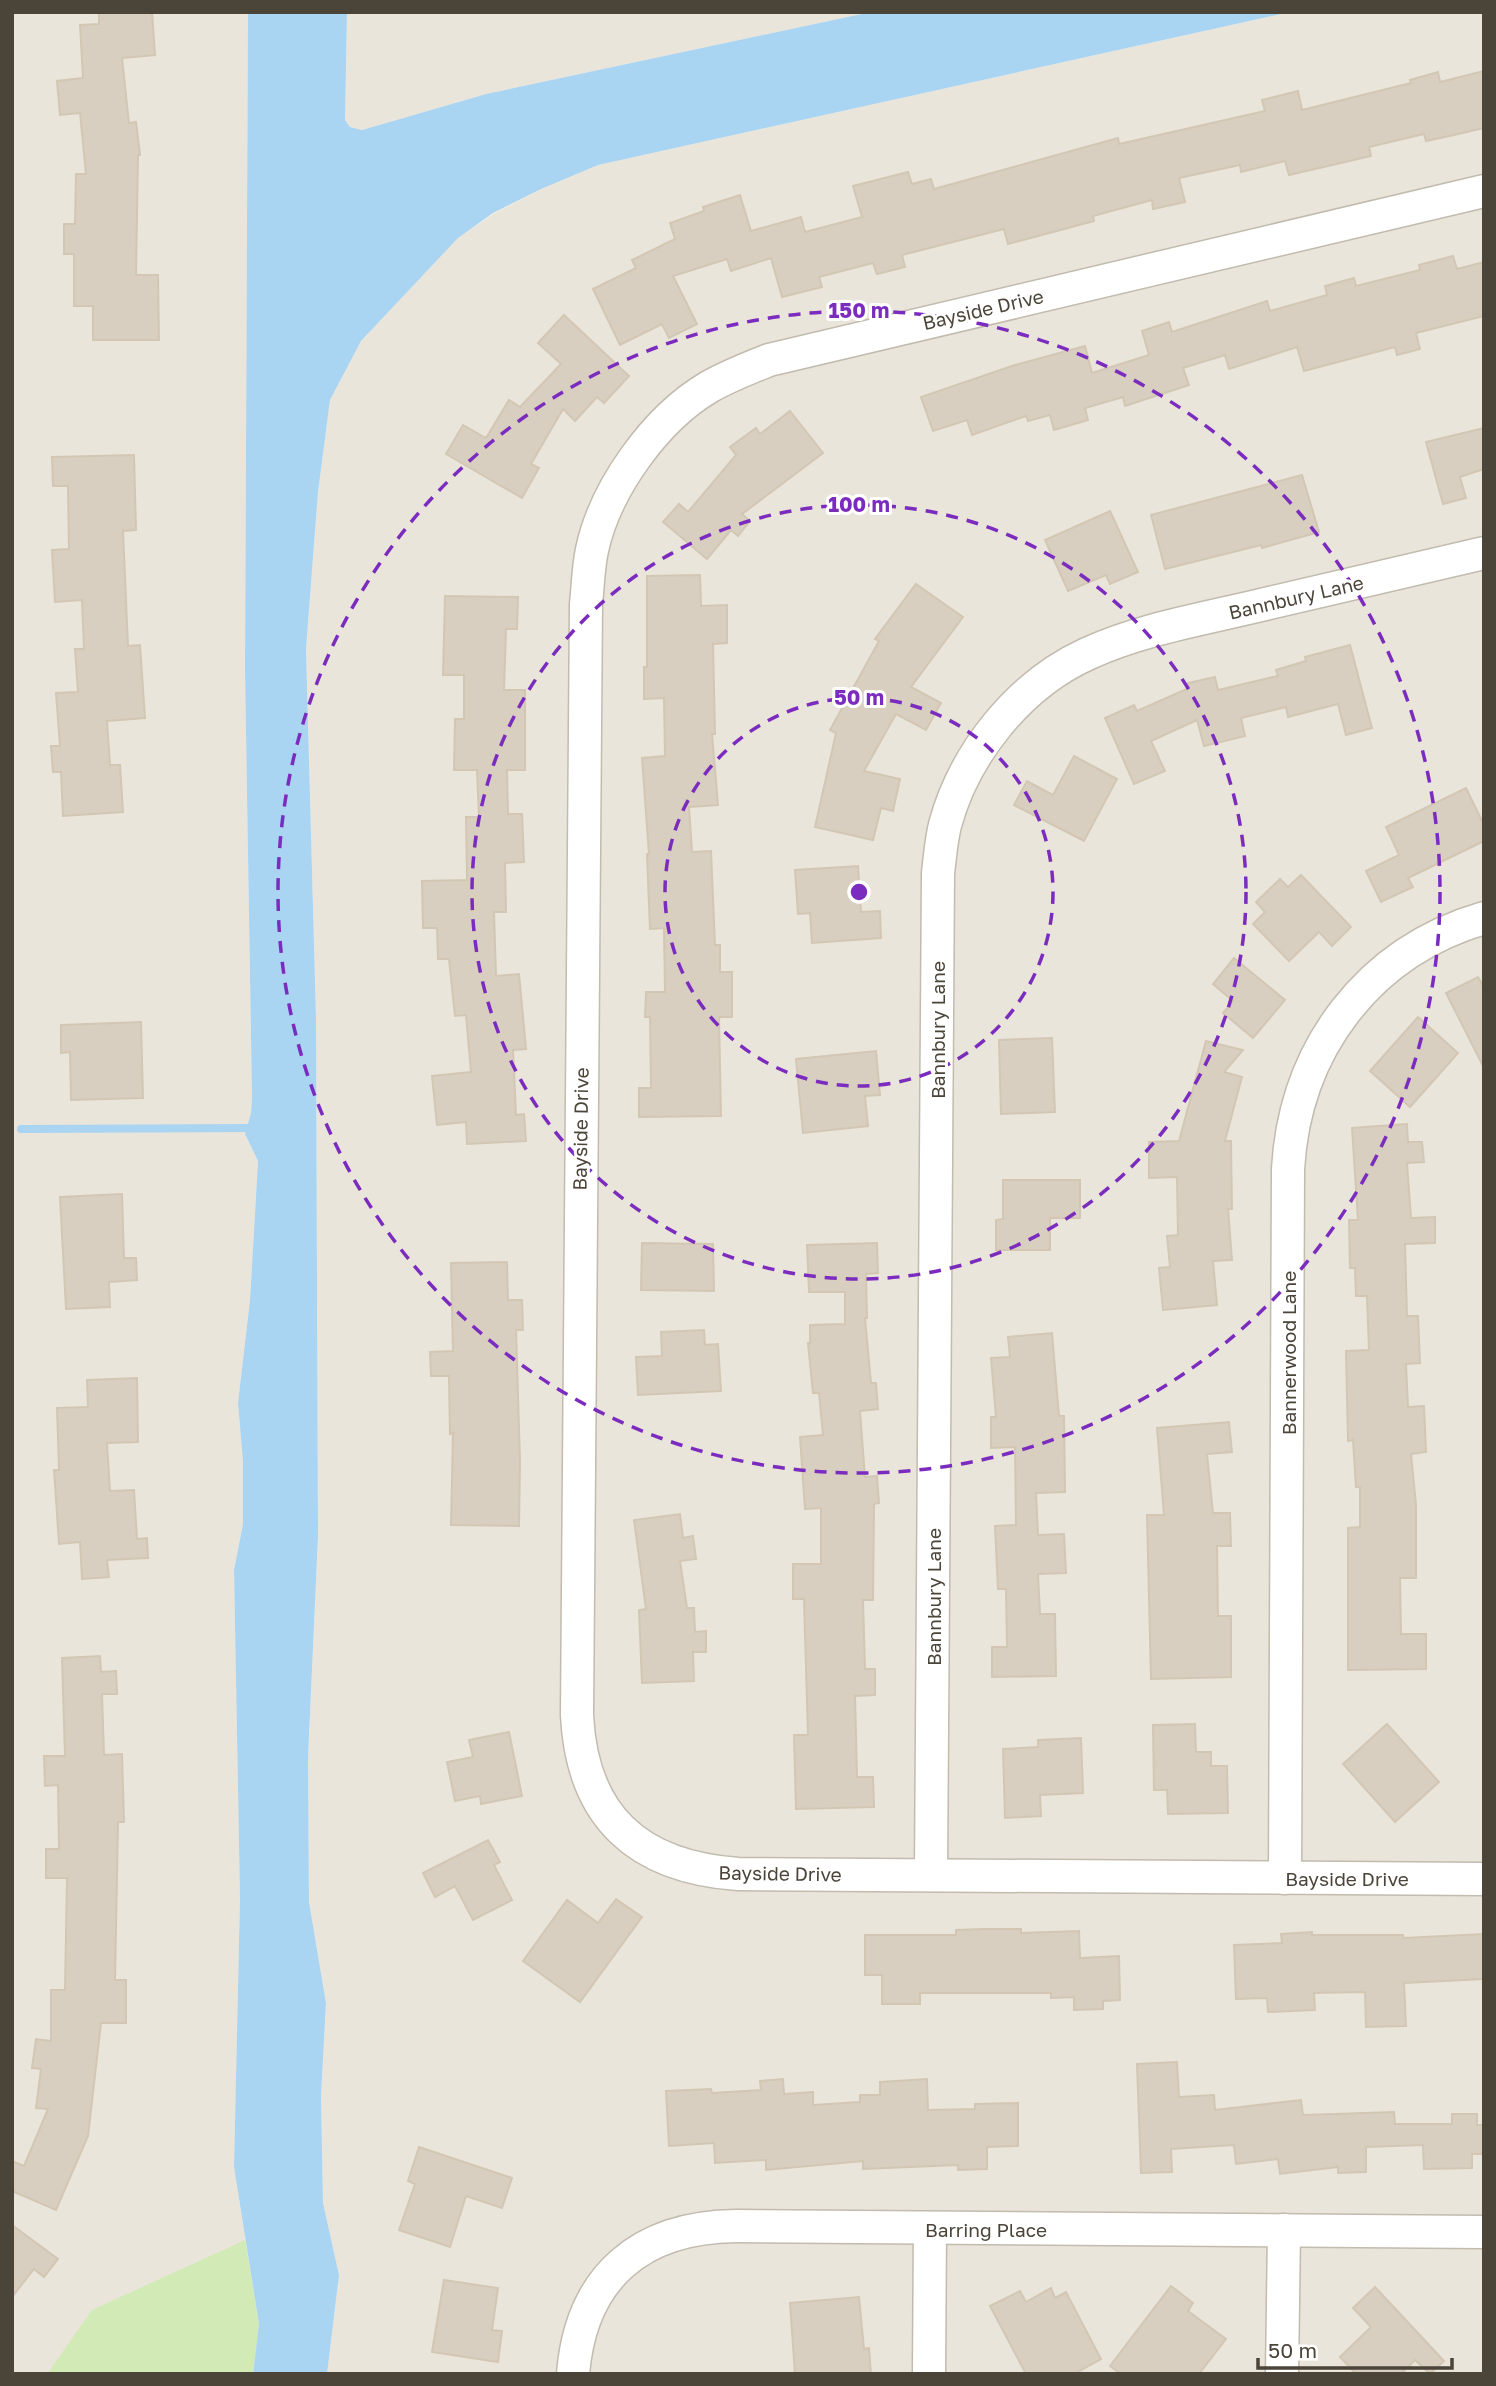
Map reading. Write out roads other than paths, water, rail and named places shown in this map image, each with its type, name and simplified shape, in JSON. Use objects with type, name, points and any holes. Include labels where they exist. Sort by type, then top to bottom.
[{"type":"street","name":"Bayside Drive","points":[[1484,191],[769,360],[708,388],[684,406],[659,429],[624,474],[599,527],[592,550],[586,604],[577,1701],[578,1735],[583,1761],[592,1788],[601,1804],[624,1832],[649,1851],[685,1867],[738,1874],[1484,1879]]},
{"type":"street","name":"Bannbury Lane","points":[[931,1874],[938,873],[951,806],[974,758],[1005,716],[1048,678],[1086,654],[1154,630],[1484,553]]},
{"type":"street","name":"Bannerwood Lane","points":[[1285,1878],[1288,1169],[1294,1116],[1304,1084],[1323,1044],[1362,990],[1410,950],[1451,929],[1484,918]]},
{"type":"street","name":"Barring Place","points":[[573,2374],[578,2336],[594,2299],[621,2265],[632,2255],[658,2241],[684,2231],[715,2226],[1484,2232]]},
{"type":"street","points":[[929,2374],[930,2229]]},
{"type":"street","points":[[1282,2374],[1284,2230]]},
{"type":"water","points":[[248,12],[347,12],[345,120],[350,127],[362,130],[486,94],[871,12],[1290,12],[598,165],[493,213],[458,238],[361,341],[330,400],[318,492],[306,649],[316,1018],[318,1536],[308,1758],[309,1902],[326,2003],[321,2096],[323,2203],[339,2275],[327,2374],[253,2374],[259,2324],[234,2167],[240,1898],[234,1570],[243,1524],[243,1462],[238,1403],[250,1300],[258,1161],[245,1134],[252,1098],[245,671]]},
{"type":"waterway","points":[[21,1129],[257,1128]]}]
